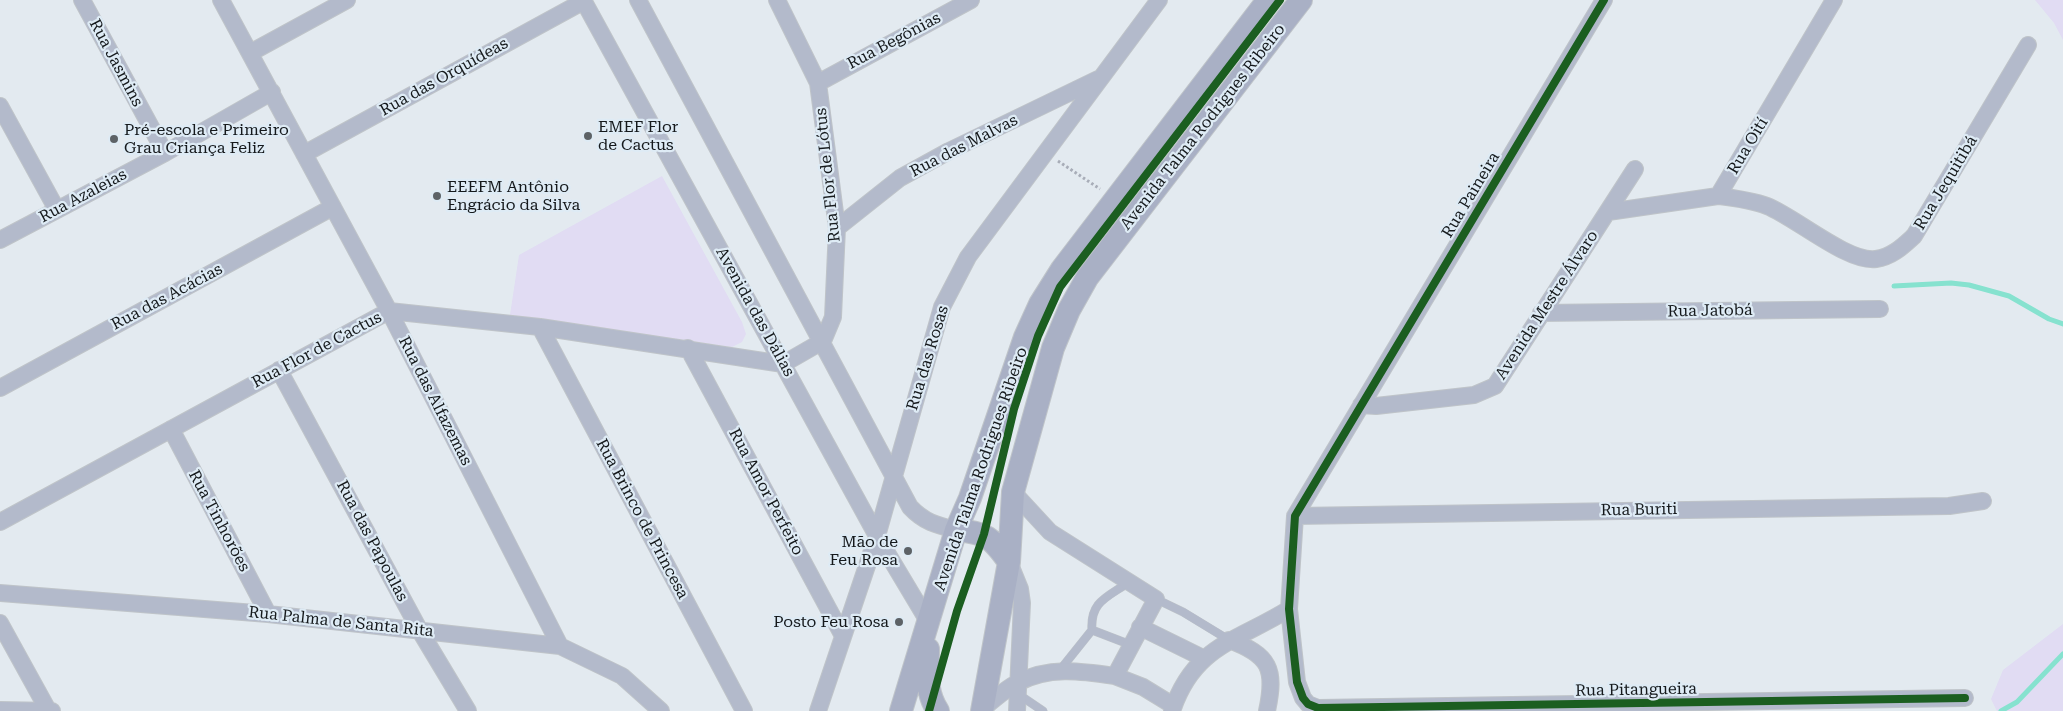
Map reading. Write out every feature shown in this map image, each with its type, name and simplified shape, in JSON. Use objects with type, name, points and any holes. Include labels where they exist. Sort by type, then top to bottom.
[{"type":"main road","name":"Avenida Talma Rodrigues Ribeiro","points":[[900,711],[929,623],[956,530],[970,498],[1026,337],[1040,304],[1062,269],[1268,0]]},
{"type":"main road","name":"Avenida Talma Rodrigues Ribeiro","points":[[980,710],[1009,562],[1013,492],[1053,348],[1069,310],[1087,278],[1301,0]]},
{"type":"main road","points":[[956,530],[984,534],[994,542],[1009,562]]},
{"type":"main road","points":[[929,623],[927,681],[930,695],[938,711]]},
{"type":"street","name":"Rua Jasmins","points":[[82,0],[165,153]]},
{"type":"street","name":"Rua das Alfazemas","points":[[221,0],[389,310],[560,646]]},
{"type":"street","points":[[250,53],[347,0]]},
{"type":"street","points":[[638,0],[910,506],[920,518],[930,524],[956,530]]},
{"type":"street","name":"Rua Flor de Lótus","points":[[777,0],[818,83],[837,228],[833,317],[823,341]]},
{"type":"street","name":"Rua Begônias","points":[[818,83],[971,0]]},
{"type":"street","name":"Rua das Rosas","points":[[818,711],[877,536],[942,306],[968,256],[1159,0]]},
{"type":"street","name":"Rua Paineira","points":[[1361,405],[1604,0]]},
{"type":"street","name":"Rua Oití","points":[[1718,196],[1834,0]]},
{"type":"street","name":"Rua das Orquídeas","points":[[304,154],[583,1]]},
{"type":"street","name":"Avenida das Dálias","points":[[583,1],[877,536],[929,623]]},
{"type":"street","name":"Rua Jequitibá","points":[[1718,196],[1749,200],[1768,206],[1857,258],[1875,260],[1896,252],[1914,236],[2028,45]]},
{"type":"street","name":"Rua das Malvas","points":[[837,228],[900,178],[949,151],[1100,78]]},
{"type":"street","name":"Rua Azaleias","points":[[0,240],[165,153],[272,92]]},
{"type":"street","points":[[0,106],[56,210]]},
{"type":"street","name":"Avenida Mestre Álvaro","points":[[1361,405],[1376,406],[1474,395],[1495,386],[1635,169]]},
{"type":"street","points":[[1608,212],[1718,196]]},
{"type":"street","name":"Rua das Acácias","points":[[0,388],[333,207]]},
{"type":"street","name":"Rua Jatobá","points":[[1541,313],[1880,309]]},
{"type":"street","name":"Rua Flor de Cactus","points":[[0,522],[389,310],[540,327],[688,348],[783,364]]},
{"type":"street","name":"Rua Brinco de Princesa","points":[[540,327],[744,711]]},
{"type":"street","points":[[783,364],[823,341]]},
{"type":"street","name":"Rua Amor Perfeito","points":[[688,348],[844,636]]},
{"type":"street","name":"Rua das Papoulas","points":[[279,370],[420,630],[468,711]]},
{"type":"street","points":[[980,710],[1017,688],[1060,670],[1074,670],[1115,676],[1143,687],[1173,709],[1189,676],[1203,658],[1229,640],[1260,628],[1290,609],[1295,516],[1361,405]]},
{"type":"street","name":"Rua Tinhorões","points":[[171,429],[268,614]]},
{"type":"street","points":[[1013,492],[1050,532],[1156,599],[1115,676]]},
{"type":"street","name":"Rua Buriti","points":[[1295,516],[1949,506],[1983,501]]},
{"type":"street","points":[[1009,562],[1020,589],[1022,604],[1017,711]]},
{"type":"street","name":"Rua Palma de Santa Rita","points":[[0,593],[268,614],[560,646],[622,676],[661,711]]},
{"type":"street","name":"Rua Pitangueira","points":[[1290,609],[1298,682],[1303,698],[1308,704],[1318,708],[1700,707],[1965,698]]},
{"type":"street","points":[[0,623],[50,710],[0,710]]},
{"type":"street","points":[[1140,627],[1203,658]]},
{"type":"street","points":[[1260,628],[1260,657]]},
{"type":"street","points":[[1229,640],[1247,647],[1260,657],[1270,672],[1272,685],[1267,711]]},
{"type":"lane","points":[[1060,670],[1092,630],[1091,615],[1094,608],[1129,582]]},
{"type":"lane","points":[[1156,599],[1183,612],[1229,640]]},
{"type":"lane","points":[[1092,630],[1131,645]]},
{"type":"lane","points":[[1017,688],[1044,711]]},
{"type":"path","points":[[1045,152],[1115,199]]},
{"type":"shaded area","points":[[2035,0],[2063,0],[2063,40],[2054,23]]},
{"type":"shaded area","points":[[662,176],[742,322],[746,334],[742,342],[732,347],[510,315],[519,255]]},
{"type":"shaded area","points":[[2063,624],[2063,711],[1997,711],[1991,699],[2003,670]]},
{"type":"waterway","points":[[1894,286],[1951,283],[1969,285],[2009,296],[2049,319],[2063,324]]},
{"type":"waterway","points":[[2001,711],[2017,702],[2063,654]]},
{"type":"cycle path","points":[[929,711],[957,611],[984,534],[1014,409],[1038,336],[1060,287],[1280,0]]},
{"type":"cycle path","points":[[1604,0],[1295,516],[1289,609],[1297,682],[1303,698],[1308,704],[1318,708],[1965,698]]},
{"type":"place","name":"EMEF Flor de Cactus","points":[[588,136]]},
{"type":"place","name":"Pré-escola e Primeiro Grau Criança Feliz","points":[[114,139]]},
{"type":"place","name":"EEEFM Antônio Engrácio da Silva","points":[[437,196]]},
{"type":"place","name":"Mão de Feu Rosa","points":[[908,551]]},
{"type":"place","name":"Posto Feu Rosa","points":[[899,622]]}]
